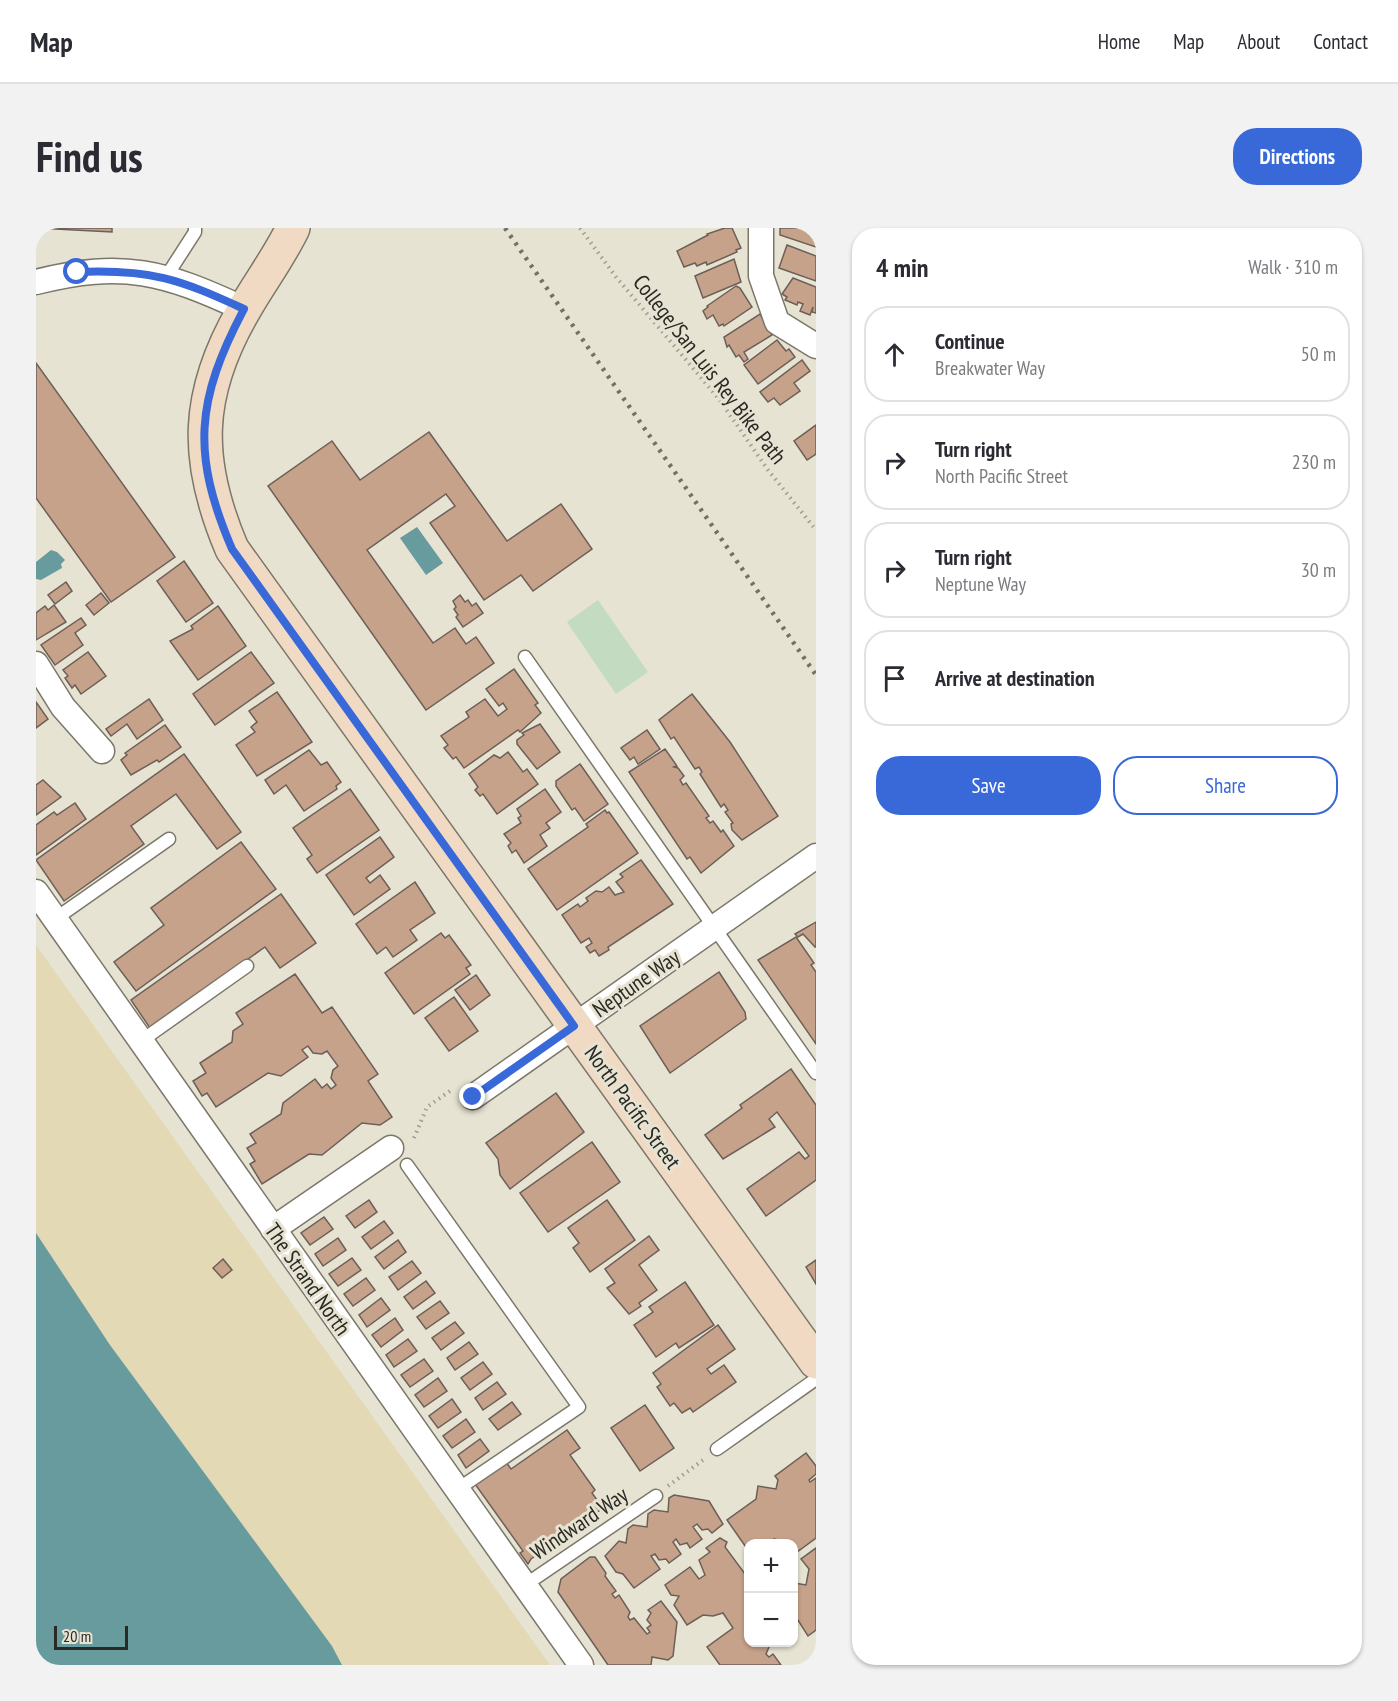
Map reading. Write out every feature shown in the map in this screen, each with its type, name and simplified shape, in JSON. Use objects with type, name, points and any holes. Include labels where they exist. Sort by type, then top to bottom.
[{"type":"main road","name":"North Pacific Street","points":[[294,228],[277,260],[244,309],[215,372],[205,412],[205,449],[209,485],[232,549],[816,1362]]},
{"type":"street","points":[[761,228],[761,276],[777,322],[816,346]]},
{"type":"street","points":[[36,282],[77,272],[106,271],[166,277],[190,284],[244,309]]},
{"type":"street","points":[[36,664],[63,707],[102,751]]},
{"type":"street","name":"Neptune Way","points":[[473,1097],[816,856]]},
{"type":"street","name":"The Strand North","points":[[36,892],[581,1665]]},
{"type":"street","points":[[273,1229],[399,1157]]},
{"type":"lane","points":[[166,277],[195,232],[195,228]]},
{"type":"lane","points":[[525,657],[816,1073]]},
{"type":"lane","points":[[55,919],[169,839]]},
{"type":"lane","points":[[141,1041],[247,966]]},
{"type":"lane","points":[[399,1157],[579,1407],[458,1490]]},
{"type":"lane","points":[[717,1449],[816,1379]]},
{"type":"lane","name":"Windward Way","points":[[525,1585],[656,1496]]},
{"type":"path","name":"College/San Luis Rey Bike Path","points":[[580,228],[616,277],[719,399],[768,470],[816,530]]},
{"type":"path","points":[[399,1157],[396,1146],[401,1154],[409,1149],[427,1107],[462,1083],[473,1097]]},
{"type":"path","points":[[656,1496],[717,1449]]},
{"type":"green space","points":[[598,600],[648,672],[616,694],[567,622]]},
{"type":"sand","points":[[36,945],[550,1665],[342,1665],[332,1646],[110,1345],[36,1233]]},
{"type":"water","points":[[417,527],[443,563],[426,575],[400,538]]},
{"type":"water","points":[[51,550],[57,552],[65,560],[61,564],[62,568],[41,580],[36,579],[36,562]]},
{"type":"water","points":[[36,1233],[110,1345],[332,1646],[342,1665],[36,1665]]},
{"type":"building","points":[[36,228],[112,228],[112,232]]},
{"type":"building","points":[[732,228],[741,248],[736,250],[737,252],[707,265],[706,262],[697,266],[695,263],[684,267],[677,251],[707,234]]},
{"type":"building","points":[[780,228],[816,228],[816,247],[780,235]]},
{"type":"building","points":[[787,245],[816,256],[816,281],[779,268]]},
{"type":"building","points":[[734,259],[741,282],[703,298],[695,276]]},
{"type":"building","points":[[793,278],[816,287],[816,313],[812,312],[813,307],[810,315],[800,311],[803,304],[798,302],[797,305],[785,300],[787,297],[782,294]]},
{"type":"building","points":[[736,286],[740,288],[752,307],[724,326],[723,324],[719,326],[713,315],[707,319],[703,311],[707,306]]},
{"type":"building","points":[[760,314],[772,335],[744,352],[748,359],[744,362],[739,355],[736,357],[729,345],[727,347],[724,337]]},
{"type":"building","points":[[777,340],[786,351],[789,349],[795,357],[758,384],[744,365]]},
{"type":"building","points":[[802,360],[810,371],[794,383],[800,391],[780,405],[774,398],[768,402],[760,392]]},
{"type":"building","points":[[36,363],[175,557],[111,602],[36,498]]},
{"type":"building","points":[[816,425],[816,454],[807,460],[794,441]]},
{"type":"building","points":[[429,432],[507,541],[561,504],[592,549],[533,591],[521,575],[484,600],[430,523],[455,506],[446,494],[367,550],[433,643],[455,628],[466,644],[476,637],[494,663],[426,710],[268,486],[332,441],[360,480]]},
{"type":"building","points":[[184,561],[213,603],[186,622],[157,581]]},
{"type":"building","points":[[66,582],[72,591],[55,604],[48,595]]},
{"type":"building","points":[[101,593],[109,603],[94,615],[86,605]]},
{"type":"building","points":[[460,595],[472,606],[476,603],[483,613],[463,627],[456,617],[458,615],[453,601]]},
{"type":"building","points":[[54,605],[66,622],[36,640],[36,613],[45,606],[48,610]]},
{"type":"building","points":[[218,606],[246,646],[198,680],[170,641],[193,629],[191,626]]},
{"type":"building","points":[[81,618],[86,625],[75,633],[83,645],[55,665],[41,645]]},
{"type":"building","points":[[88,652],[106,676],[81,694],[75,685],[72,688],[63,670]]},
{"type":"building","points":[[251,652],[274,683],[215,725],[193,694]]},
{"type":"building","points":[[514,669],[538,703],[535,705],[541,713],[520,732],[518,730],[464,768],[456,757],[453,759],[444,748],[448,745],[441,736],[469,717],[466,712],[485,699],[498,716],[507,709],[503,703],[499,706],[486,689]]},
{"type":"building","points":[[277,692],[312,742],[257,776],[236,745],[255,732],[251,727],[257,722],[249,711]]},
{"type":"building","points":[[692,694],[730,742],[778,816],[742,840],[732,830],[731,824],[733,823],[725,812],[728,810],[724,804],[721,807],[700,774],[702,772],[699,767],[695,769],[674,737],[671,739],[659,720]]},
{"type":"building","points":[[149,699],[163,720],[137,739],[127,724],[111,736],[106,729]]},
{"type":"building","points":[[36,702],[48,719],[36,728]]},
{"type":"building","points":[[540,724],[560,752],[537,769],[517,744],[517,740],[524,735],[522,733]]},
{"type":"building","points":[[165,725],[181,747],[159,762],[157,760],[131,775],[121,760],[127,755],[125,753]]},
{"type":"building","points":[[647,730],[660,749],[638,764],[634,757],[630,760],[621,748]]},
{"type":"building","points":[[665,749],[677,766],[674,767],[678,768],[684,776],[680,780],[683,785],[686,783],[709,816],[706,818],[710,823],[713,821],[721,832],[723,830],[734,846],[701,873],[690,857],[687,859],[629,772]]},
{"type":"building","points":[[309,750],[321,765],[327,762],[341,782],[336,786],[337,789],[304,811],[286,785],[274,794],[265,780]]},
{"type":"building","points":[[508,752],[523,772],[527,769],[538,784],[497,814],[483,794],[480,796],[475,790],[478,787],[469,774],[494,755],[500,758]]},
{"type":"building","points":[[184,754],[241,832],[217,849],[176,794],[131,826],[144,844],[64,901],[36,860]]},
{"type":"building","points":[[580,764],[608,804],[584,821],[575,808],[572,810],[556,786],[556,781]]},
{"type":"building","points":[[43,780],[61,797],[36,815],[36,785]]},
{"type":"building","points":[[350,789],[379,830],[317,873],[307,859],[312,855],[293,828]]},
{"type":"building","points":[[545,789],[561,812],[546,823],[550,828],[540,835],[547,846],[524,863],[516,850],[512,853],[508,846],[511,843],[504,834],[521,823],[518,818],[521,816],[517,809]]},
{"type":"building","points":[[75,803],[86,819],[36,855],[36,825],[54,812],[57,815]]},
{"type":"building","points":[[605,810],[609,812],[638,853],[557,910],[528,869],[588,827],[586,824]]},
{"type":"building","points":[[380,837],[394,857],[366,878],[370,883],[380,875],[390,889],[354,915],[326,875]]},
{"type":"building","points":[[241,842],[276,889],[136,991],[114,962],[164,925],[151,908]]},
{"type":"building","points":[[641,860],[673,904],[608,947],[609,950],[599,956],[595,950],[590,953],[586,947],[592,943],[589,938],[581,943],[562,915],[578,904],[580,907],[588,901],[586,898],[596,891],[602,892],[609,887],[615,895],[624,892],[616,882],[623,877],[620,874]]},
{"type":"building","points":[[415,882],[435,913],[410,930],[417,940],[393,957],[386,947],[377,954],[356,924]]},
{"type":"building","points":[[281,894],[316,943],[280,968],[265,947],[150,1028],[131,1000]]},
{"type":"building","points":[[816,922],[815,947],[803,934],[798,937],[795,934]]},
{"type":"building","points":[[441,933],[445,938],[449,935],[471,965],[466,968],[470,974],[414,1014],[385,973]]},
{"type":"building","points":[[796,937],[814,963],[811,965],[816,972],[816,1044],[758,960]]},
{"type":"building","points":[[719,972],[745,1012],[746,1019],[670,1073],[640,1026]]},
{"type":"building","points":[[295,974],[322,1013],[332,1007],[378,1074],[368,1081],[392,1117],[380,1125],[362,1123],[322,1155],[309,1154],[262,1184],[250,1164],[255,1161],[247,1148],[256,1143],[250,1134],[281,1114],[283,1103],[315,1079],[322,1088],[327,1084],[331,1089],[336,1085],[331,1078],[333,1070],[338,1066],[327,1051],[322,1054],[313,1053],[308,1046],[302,1050],[308,1057],[281,1076],[268,1073],[216,1107],[207,1093],[202,1096],[193,1081],[206,1073],[200,1063],[232,1042],[233,1031],[243,1024],[236,1013]]},
{"type":"building","points":[[476,975],[490,995],[470,1010],[455,990]]},
{"type":"building","points":[[454,997],[478,1031],[449,1051],[425,1018]]},
{"type":"building","points":[[791,1069],[816,1105],[816,1180],[766,1216],[747,1189],[799,1152],[805,1159],[809,1156],[777,1112],[769,1119],[775,1127],[723,1159],[705,1135],[742,1108],[740,1105]]},
{"type":"building","points":[[556,1093],[584,1132],[510,1189],[500,1175],[498,1159],[486,1143]]},
{"type":"building","points":[[592,1142],[620,1182],[548,1232],[520,1193]]},
{"type":"building","points":[[369,1200],[377,1212],[355,1228],[346,1216]]},
{"type":"building","points":[[607,1200],[635,1240],[590,1272],[573,1248],[579,1243],[568,1228]]},
{"type":"building","points":[[324,1217],[333,1229],[310,1245],[301,1233]]},
{"type":"building","points":[[384,1221],[393,1233],[371,1249],[362,1237]]},
{"type":"building","points":[[649,1236],[659,1250],[639,1265],[657,1290],[639,1303],[641,1306],[629,1314],[607,1288],[615,1283],[605,1269]]},
{"type":"building","points":[[338,1238],[346,1250],[323,1266],[315,1254]]},
{"type":"building","points":[[398,1240],[406,1252],[384,1269],[375,1257]]},
{"type":"building","points":[[352,1258],[361,1270],[338,1286],[329,1274]]},
{"type":"building","points":[[223,1259],[232,1270],[222,1278],[213,1268]]},
{"type":"building","points":[[816,1260],[816,1284],[806,1267]]},
{"type":"building","points":[[412,1261],[421,1273],[398,1290],[389,1277]]},
{"type":"building","points":[[366,1278],[375,1290],[353,1306],[344,1294]]},
{"type":"building","points":[[426,1281],[435,1293],[413,1309],[404,1297]]},
{"type":"building","points":[[685,1282],[714,1325],[679,1348],[676,1343],[656,1357],[634,1325],[653,1312],[649,1307]]},
{"type":"building","points":[[381,1298],[390,1310],[367,1327],[359,1315]]},
{"type":"building","points":[[440,1301],[449,1313],[426,1329],[417,1317]]},
{"type":"building","points":[[395,1318],[403,1330],[381,1347],[372,1335]]},
{"type":"building","points":[[455,1322],[464,1333],[441,1350],[432,1338]]},
{"type":"building","points":[[718,1325],[735,1349],[707,1369],[711,1374],[724,1365],[736,1382],[693,1412],[690,1408],[682,1413],[674,1403],[670,1406],[657,1387],[661,1384],[653,1373]]},
{"type":"building","points":[[408,1339],[417,1351],[394,1367],[386,1355]]},
{"type":"building","points":[[469,1342],[478,1354],[455,1370],[447,1358]]},
{"type":"building","points":[[424,1359],[433,1371],[410,1387],[401,1375]]},
{"type":"building","points":[[483,1362],[492,1374],[470,1390],[461,1378]]},
{"type":"building","points":[[438,1378],[447,1391],[424,1407],[415,1395]]},
{"type":"building","points":[[497,1382],[506,1394],[483,1410],[475,1398]]},
{"type":"building","points":[[452,1399],[461,1412],[438,1428],[429,1416]]},
{"type":"building","points":[[512,1402],[521,1414],[498,1430],[489,1419]]},
{"type":"building","points":[[645,1405],[674,1448],[640,1471],[611,1428]]},
{"type":"building","points":[[466,1419],[475,1432],[452,1448],[443,1436]]},
{"type":"building","points":[[567,1430],[580,1448],[570,1455],[595,1490],[592,1493],[603,1508],[531,1559],[528,1564],[520,1553],[523,1551],[475,1484],[506,1462],[511,1469]]},
{"type":"building","points":[[480,1439],[489,1451],[466,1468],[458,1455]]},
{"type":"building","points":[[806,1453],[816,1466],[816,1474],[809,1480],[810,1482],[816,1478],[816,1538],[798,1551],[798,1539],[744,1539],[744,1544],[727,1520],[756,1499],[758,1486],[776,1489],[778,1480],[775,1476]]},
{"type":"building","points":[[674,1495],[709,1501],[723,1524],[712,1533],[708,1529],[702,1530],[697,1524],[693,1527],[702,1539],[690,1548],[687,1543],[680,1545],[676,1539],[673,1542],[681,1554],[669,1563],[666,1559],[659,1560],[655,1554],[651,1556],[660,1569],[634,1588],[623,1574],[616,1572],[605,1556],[619,1541],[626,1543],[628,1529],[633,1525],[647,1527],[648,1514],[654,1510],[668,1512],[669,1498]]},
{"type":"building","points":[[720,1538],[727,1542],[725,1547],[744,1573],[744,1647],[769,1647],[766,1654],[769,1657],[773,1654],[781,1665],[720,1665],[707,1647],[733,1628],[723,1613],[713,1616],[703,1615],[687,1625],[674,1605],[679,1596],[671,1595],[665,1585],[690,1567],[699,1579],[705,1575],[699,1560],[710,1552],[706,1548]]},
{"type":"building","points":[[816,1548],[816,1630],[808,1636],[798,1620],[798,1584],[806,1585],[809,1569],[801,1559]]},
{"type":"building","points":[[590,1557],[595,1557],[606,1573],[605,1576],[616,1591],[612,1594],[615,1598],[619,1595],[630,1612],[628,1617],[630,1620],[634,1618],[647,1634],[650,1632],[647,1628],[651,1625],[647,1620],[651,1613],[648,1610],[661,1601],[677,1622],[673,1656],[668,1660],[652,1657],[651,1665],[608,1665],[558,1592],[561,1579]]},
{"type":"railway","points":[[505,228],[816,675]]},
{"type":"route","points":[[77,272],[115,270],[154,274],[190,284],[244,309],[215,372],[205,412],[205,449],[209,485],[232,549],[574,1026],[473,1097]]}]
